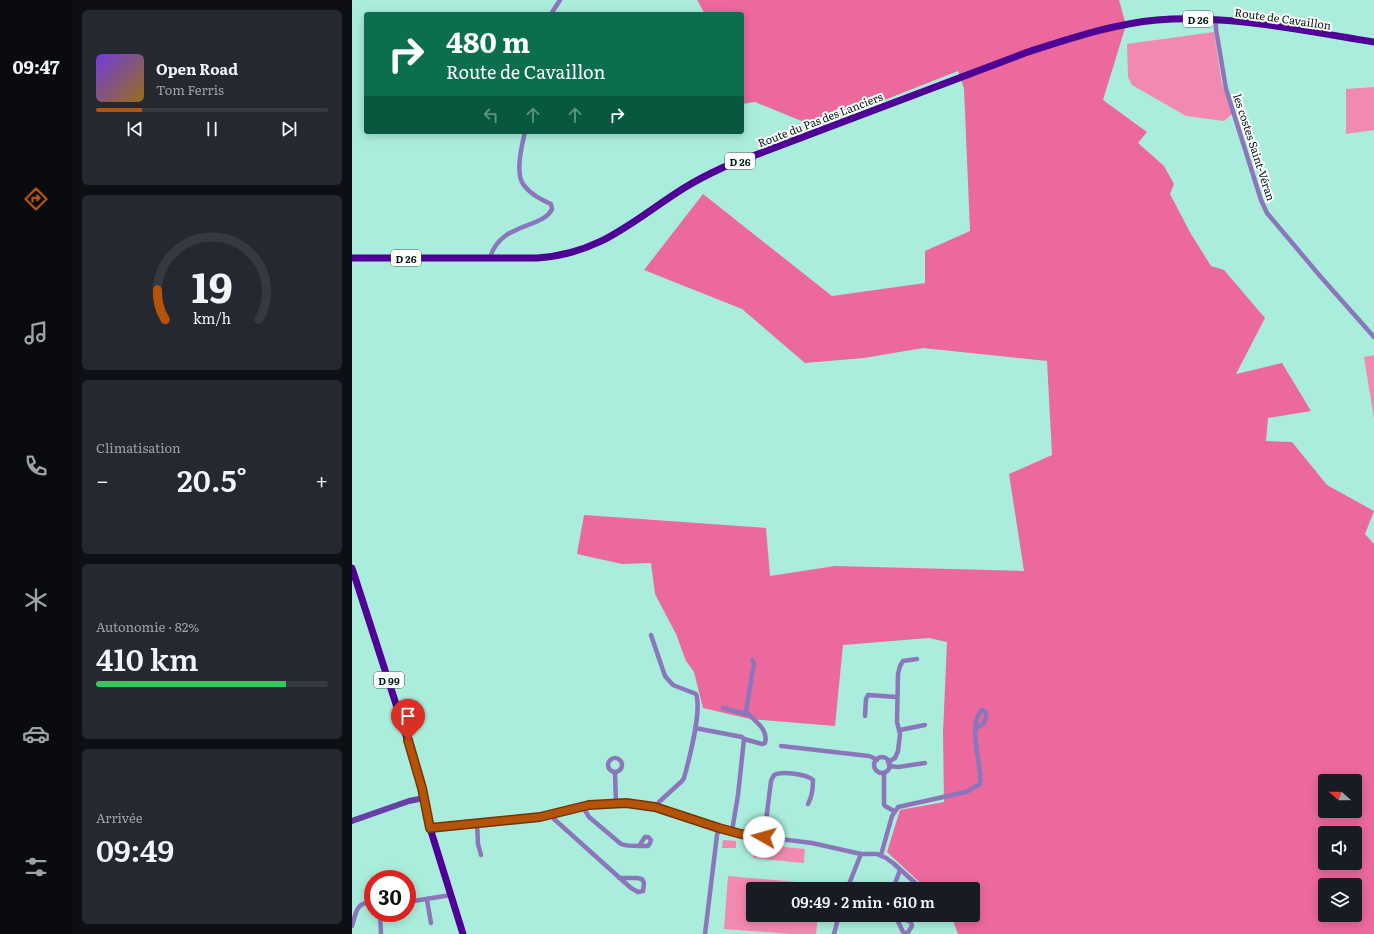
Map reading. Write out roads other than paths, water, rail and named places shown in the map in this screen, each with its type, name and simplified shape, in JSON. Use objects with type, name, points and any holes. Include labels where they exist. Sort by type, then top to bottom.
[{"type":"main road","name":"Route de Cavaillon","points":[[1026,53],[1096,30],[1127,24],[1174,19],[1216,20],[1276,27],[1374,42]]},
{"type":"main road","name":"Route du Pas des Lanciers","points":[[352,258],[547,258],[566,254],[592,246],[605,240],[627,227],[684,188],[724,167],[1026,53]]},
{"type":"main road","name":"D 99","points":[[352,568],[416,766],[430,828],[463,934]]},
{"type":"street","points":[[552,12],[560,0]]},
{"type":"street","name":"les costes Saint-Véran","points":[[1216,20],[1216,29],[1226,90],[1261,200],[1267,213],[1374,337]]},
{"type":"street","points":[[490,258],[493,250],[512,231],[540,220],[550,214],[552,209],[551,204],[538,198],[522,183],[519,162],[525,134]]},
{"type":"street","points":[[651,635],[665,676],[673,685],[696,694],[698,703],[684,778],[659,802],[658,808]]},
{"type":"street","points":[[894,811],[886,807],[884,804],[884,773],[888,770],[889,764],[897,755],[900,730],[897,722],[897,697],[900,666],[903,661],[917,659]]},
{"type":"street","points":[[749,715],[746,708],[751,688],[754,663],[752,660]]},
{"type":"street","points":[[865,716],[866,699],[868,695],[897,697]]},
{"type":"street","points":[[694,728],[742,737],[744,739],[764,744],[766,741],[764,732],[754,718],[749,715],[724,708]]},
{"type":"street","points":[[900,730],[925,725]]},
{"type":"street","points":[[881,855],[894,811],[898,807],[966,792],[980,784],[981,772],[975,730]]},
{"type":"street","points":[[732,832],[738,795],[744,739]]},
{"type":"street","points":[[781,746],[869,756],[877,760]]},
{"type":"street","points":[[884,773],[878,772],[875,769],[874,765],[877,760],[883,758],[889,764],[898,767],[925,762]]},
{"type":"street","points":[[616,772],[616,803]]},
{"type":"street","points":[[764,837],[771,781],[774,775],[780,773],[811,778],[813,783],[811,797],[808,804]]},
{"type":"street","points":[[352,821],[410,801],[424,798]]},
{"type":"street","points":[[430,828],[552,815],[583,807],[616,803],[643,805],[658,808],[732,832],[812,843],[861,854],[881,855],[893,863],[914,882]]},
{"type":"street","points":[[583,807],[589,817],[621,844],[628,846],[639,846]]},
{"type":"street","points":[[552,815],[554,819],[619,878],[638,892],[643,891],[644,883],[642,879],[619,878]]},
{"type":"street","points":[[477,823],[478,844],[481,855]]},
{"type":"street","points":[[706,934],[719,828]]},
{"type":"street","points":[[850,882],[861,854]]},
{"type":"street","points":[[896,882],[900,870]]},
{"type":"street","points":[[416,901],[451,895]]},
{"type":"street","points":[[427,900],[431,923]]},
{"type":"street","points":[[352,926],[357,910],[360,905],[364,903]]},
{"type":"street","points":[[380,922],[381,934]]},
{"type":"street","points":[[834,934],[837,922]]}]
